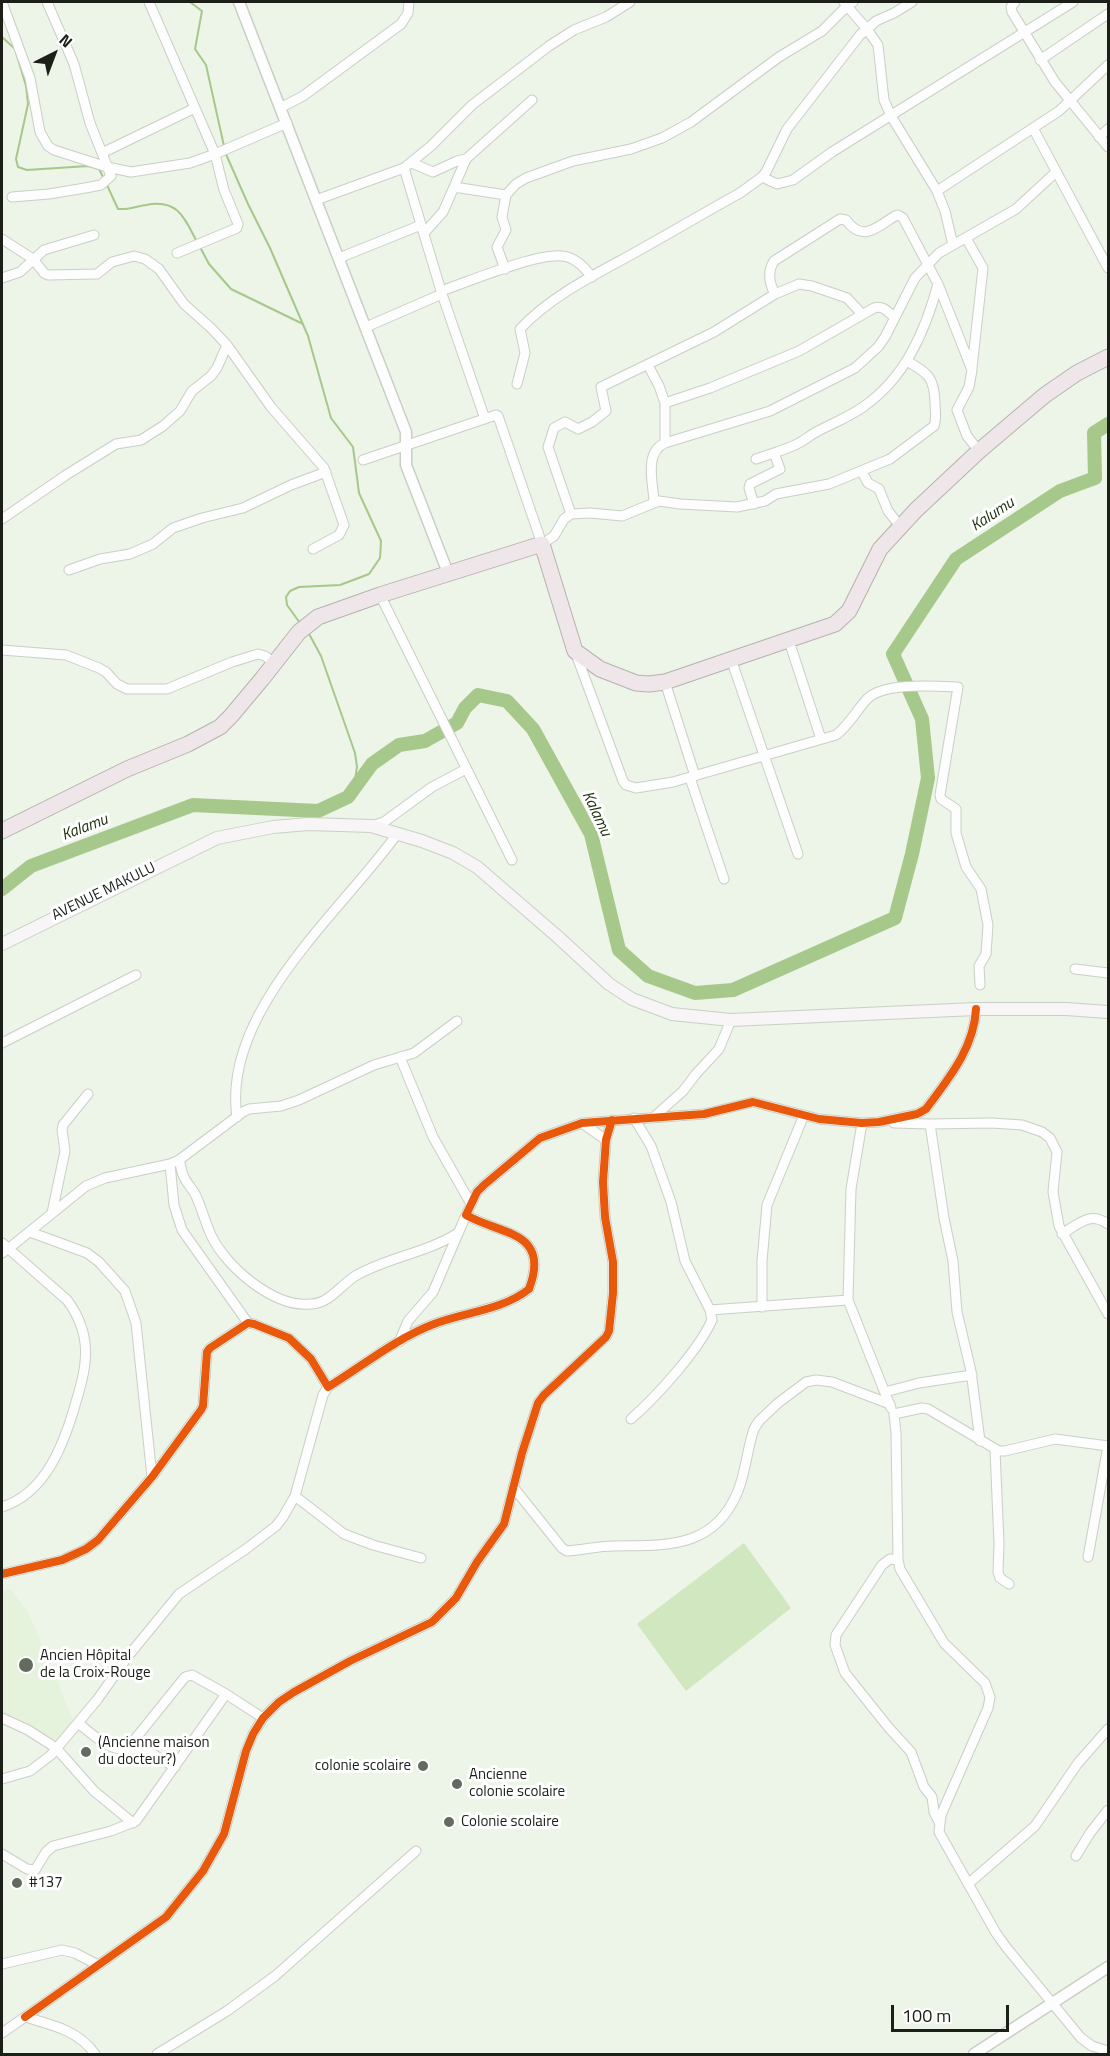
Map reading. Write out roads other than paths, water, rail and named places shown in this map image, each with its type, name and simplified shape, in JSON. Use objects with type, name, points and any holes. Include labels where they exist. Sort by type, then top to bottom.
[{"type":"highway","points":[[2,831],[127,768],[207,735],[231,716],[305,627],[324,614],[542,544],[575,651],[600,669],[636,683],[665,682],[835,624],[849,611],[880,549],[900,526],[979,451],[1061,383],[1108,357]]},
{"type":"main road","name":"AVENUE MAKULU","points":[[2,944],[207,842],[265,829],[308,824],[371,826],[453,853],[477,867],[609,984],[632,999],[672,1014],[731,1020],[976,1009],[1066,1009],[1108,1012]]},
{"type":"street","points":[[2,2],[30,78],[40,132],[54,150],[131,172],[185,164],[230,148],[287,123]]},
{"type":"street","points":[[12,197],[85,189],[106,182],[111,175],[90,123],[74,64],[47,2]]},
{"type":"street","points":[[149,2],[217,153],[224,190],[238,227],[177,253]]},
{"type":"street","points":[[239,2],[406,432],[406,465],[448,573]]},
{"type":"street","points":[[282,108],[303,96],[401,24],[408,13],[409,2]]},
{"type":"street","points":[[316,200],[408,166],[472,105],[549,46],[574,30],[606,17],[630,2]]},
{"type":"street","points":[[517,384],[525,353],[520,329],[551,302],[740,193],[762,177],[775,156],[787,129],[866,28],[912,2]]},
{"type":"street","points":[[1015,2],[1011,7],[1012,12],[1040,60],[1070,102],[1108,147]]},
{"type":"street","points":[[762,177],[777,184],[793,180],[831,152],[1073,2]]},
{"type":"street","points":[[506,269],[497,247],[506,230],[502,217],[506,195],[516,184],[556,166],[631,149],[684,127],[779,57],[822,31],[848,3],[879,50],[883,94],[891,116],[937,191],[945,211],[953,245]]},
{"type":"street","points":[[1040,60],[1108,14]]},
{"type":"street","points":[[937,191],[1034,130],[1070,102],[1108,65]]},
{"type":"street","points":[[339,258],[422,229],[442,212],[466,159],[532,100]]},
{"type":"street","points":[[102,153],[195,108]]},
{"type":"street","points":[[1099,137],[1108,129]]},
{"type":"street","points":[[1034,130],[1108,268]]},
{"type":"street","points":[[408,166],[433,172],[466,159]]},
{"type":"street","points":[[408,166],[422,229],[485,419]]},
{"type":"street","points":[[654,501],[652,458],[656,449],[665,443],[770,411],[847,373],[866,360],[878,347],[915,278],[939,253],[1016,208],[1056,172]]},
{"type":"street","points":[[454,187],[506,195]]},
{"type":"street","points":[[775,294],[769,280],[774,261],[840,219],[846,220],[852,229],[864,233],[895,216],[901,216],[938,284],[972,369]]},
{"type":"street","points":[[2,278],[16,274],[44,250],[94,235]]},
{"type":"street","points":[[966,238],[983,268],[969,387],[957,410],[967,436],[979,451]]},
{"type":"street","points":[[2,239],[33,259],[48,275],[97,274],[112,262],[134,256],[145,259],[162,272],[184,304],[227,345],[271,407],[326,472],[344,525],[339,535],[313,549]]},
{"type":"street","points":[[366,327],[442,293],[530,261],[560,256],[579,263],[592,277]]},
{"type":"street","points":[[756,459],[802,442],[812,434],[864,407],[881,393],[907,362],[926,322],[938,284]]},
{"type":"street","points":[[571,514],[548,449],[550,436],[554,428],[567,423],[578,429],[605,413],[600,387],[714,332],[775,294],[796,285],[812,286],[845,297],[862,314]]},
{"type":"street","points":[[665,403],[710,388],[799,351],[878,307],[884,308],[894,317]]},
{"type":"street","points":[[2,519],[116,444],[141,440],[163,426],[180,411],[192,391],[218,368],[227,345]]},
{"type":"street","points":[[363,460],[496,415],[501,418],[542,544],[554,536],[564,519],[571,514],[622,516],[654,501],[727,507],[754,504],[776,494],[829,484],[862,472],[899,453],[935,424],[935,392],[932,381],[925,372],[907,362]]},
{"type":"street","points":[[648,365],[665,403],[665,443]]},
{"type":"street","points":[[754,504],[750,484],[780,469],[774,453]]},
{"type":"street","points":[[69,570],[100,559],[130,554],[153,544],[173,528],[243,508],[326,472]]},
{"type":"street","points":[[862,472],[868,483],[879,489],[888,511],[900,526]]},
{"type":"street","points":[[380,595],[512,860]]},
{"type":"street","points":[[789,641],[821,739]]},
{"type":"street","points":[[2,650],[66,655],[99,668],[117,684],[127,689],[167,690],[232,662],[258,654],[274,663]]},
{"type":"street","points":[[575,651],[623,781],[626,785],[636,788],[693,777],[840,732],[867,699],[875,694],[922,685],[958,687],[940,795],[944,801],[956,809],[956,833],[966,867],[981,889],[988,931],[986,954],[979,966],[980,985]]},
{"type":"street","points":[[731,659],[798,854]]},
{"type":"street","points":[[665,682],[724,879]]},
{"type":"street","points":[[371,826],[384,822],[432,787],[466,769]]},
{"type":"street","points":[[237,1116],[235,1096],[239,1065],[252,1026],[261,1009],[341,900],[381,857],[396,834]]},
{"type":"street","points":[[1075,969],[1108,972]]},
{"type":"street","points":[[2,1043],[136,975]]},
{"type":"street","points":[[879,1122],[917,1114],[926,1108],[969,1046],[975,1024],[976,1009]]},
{"type":"street","points":[[655,1116],[683,1091],[719,1049],[731,1020]]},
{"type":"street","points":[[2,1508],[27,1494],[61,1449],[68,1433],[80,1389],[85,1348],[83,1330],[67,1300],[4,1248],[30,1232],[86,1186],[175,1162],[249,1109],[281,1106],[299,1100],[374,1065],[400,1058],[423,1047],[458,1021]]},
{"type":"street","points":[[400,1058],[424,1118],[471,1204]]},
{"type":"street","points":[[52,1213],[65,1151],[63,1125],[88,1094]]},
{"type":"street","points":[[399,1342],[408,1321],[433,1292],[471,1204],[484,1185],[531,1144],[540,1138],[582,1123],[704,1114],[753,1102],[804,1115],[862,1123],[992,1123],[1022,1125],[1042,1132],[1050,1138],[1057,1152],[1053,1192],[1062,1234],[1108,1314]]},
{"type":"street","points":[[762,1307],[762,1261],[767,1205],[804,1115]]},
{"type":"street","points":[[631,1419],[657,1394],[691,1352],[712,1320],[710,1311],[685,1261],[670,1202],[651,1146],[634,1118]]},
{"type":"street","points":[[2,2033],[166,1917],[203,1871],[224,1834],[246,1751],[253,1734],[263,1718],[279,1702],[350,1661],[432,1622],[456,1598],[477,1562],[501,1530],[522,1452],[541,1399],[606,1337],[609,1331],[614,1276],[603,1204],[606,1140],[612,1120]]},
{"type":"street","points":[[582,1123],[606,1140]]},
{"type":"street","points":[[862,1123],[851,1189],[848,1300],[894,1414],[900,1569],[944,1643],[985,1683],[990,1697],[988,1708],[939,1822],[939,1832],[1006,1947],[1081,2038],[1092,2046],[1108,2051]]},
{"type":"street","points":[[930,1124],[953,1261],[957,1312],[972,1375],[980,1441]]},
{"type":"street","points":[[175,1162],[196,1196],[211,1236],[219,1248],[256,1285],[283,1301],[314,1304],[332,1296],[359,1274],[434,1247],[458,1233]]},
{"type":"street","points":[[175,1162],[174,1205],[182,1230],[248,1323]]},
{"type":"street","points":[[2,1779],[30,1771],[56,1748],[174,1599],[186,1588],[246,1549],[276,1526],[295,1496],[323,1395],[328,1387],[399,1342],[436,1323],[503,1303],[529,1289],[535,1269],[533,1255],[527,1245],[510,1232],[485,1225],[466,1215]]},
{"type":"street","points":[[1062,1234],[1088,1218],[1100,1218],[1108,1224]]},
{"type":"street","points":[[30,1232],[87,1253],[99,1262],[125,1291],[136,1323],[152,1477]]},
{"type":"street","points":[[710,1311],[848,1300]]},
{"type":"street","points":[[2,1574],[62,1560],[86,1549],[107,1532],[152,1477],[201,1410],[207,1352],[248,1323],[289,1338],[311,1359],[328,1387]]},
{"type":"street","points":[[885,1392],[919,1383],[972,1375]]},
{"type":"street","points":[[514,1488],[562,1548],[567,1551],[606,1546],[675,1544],[707,1530],[722,1518],[738,1491],[754,1429],[778,1403],[806,1382],[823,1379],[890,1404]]},
{"type":"street","points":[[894,1414],[928,1409],[995,1450],[1005,1451],[1055,1439],[1108,1446],[1088,1557]]},
{"type":"street","points":[[995,1450],[998,1572],[1000,1578],[1009,1584]]},
{"type":"street","points":[[295,1496],[344,1534],[373,1545],[421,1558]]},
{"type":"street","points":[[898,1560],[890,1559],[882,1565],[836,1635],[835,1645],[845,1674],[911,1752],[924,1787],[932,1797],[934,1812],[939,1822]]},
{"type":"street","points":[[127,1749],[185,1677],[192,1675],[263,1718]]},
{"type":"street","points":[[2,1854],[27,1869],[36,1870],[46,1852],[53,1846],[133,1823],[226,1694]]},
{"type":"street","points":[[2,1718],[28,1730],[56,1748],[94,1791],[133,1823]]},
{"type":"street","points":[[78,1723],[108,1745],[117,1749],[144,1749],[175,1767]]},
{"type":"street","points":[[968,1884],[1035,1826],[1078,1763],[1108,1729]]},
{"type":"street","points":[[1076,1856],[1108,1810]]},
{"type":"street","points":[[157,2055],[227,2011],[275,1976],[416,1851]]},
{"type":"street","points":[[2,1964],[62,1950],[75,1953],[98,1965]]},
{"type":"street","points":[[974,2055],[1108,1967]]},
{"type":"street","points":[[25,2017],[65,2029],[77,2036],[95,2055]]},
{"type":"waterway","points":[[190,2],[202,11],[195,49],[206,65],[224,146]]},
{"type":"waterway","points":[[2,37],[15,49],[26,86],[28,104],[16,159],[18,167],[27,170],[88,166],[99,169],[103,177]]},
{"type":"waterway","points":[[225,152],[308,336],[331,418],[353,447],[359,493],[381,541],[380,558],[369,574],[340,585],[299,587],[290,591],[286,597],[287,605],[300,623]]},
{"type":"waterway","points":[[107,185],[118,209],[157,204],[173,208],[184,218],[197,242]]},
{"type":"waterway","points":[[200,247],[209,264],[231,289],[303,324]]},
{"type":"waterway","name":"Kalamu","points":[[2,889],[31,866],[193,805],[318,811],[348,797],[372,764],[399,745],[425,741],[457,723],[465,708],[478,695],[507,701],[533,729],[591,834],[619,950],[648,976],[695,993],[733,990],[895,918],[912,854],[928,778],[922,719],[893,654],[956,559],[1060,491],[1095,478],[1094,433],[1108,424]]},
{"type":"waterway","points":[[308,632],[321,656],[355,753],[357,767],[354,787]]},
{"type":"place","name":"Ancien Hôpital de la Croix-Rouge","points":[[26,1665]]},
{"type":"place","name":"(Ancienne maison du docteur?)","points":[[86,1752]]},
{"type":"place","name":"colonie scolaire","points":[[423,1766]]},
{"type":"place","name":"Ancienne colonie scolaire","points":[[457,1784]]},
{"type":"place","name":"Colonie scolaire","points":[[449,1822]]},
{"type":"place","name":"#137","points":[[17,1883]]},
{"type":"water label","name":"Kalumu","points":[[993,515]]}]
